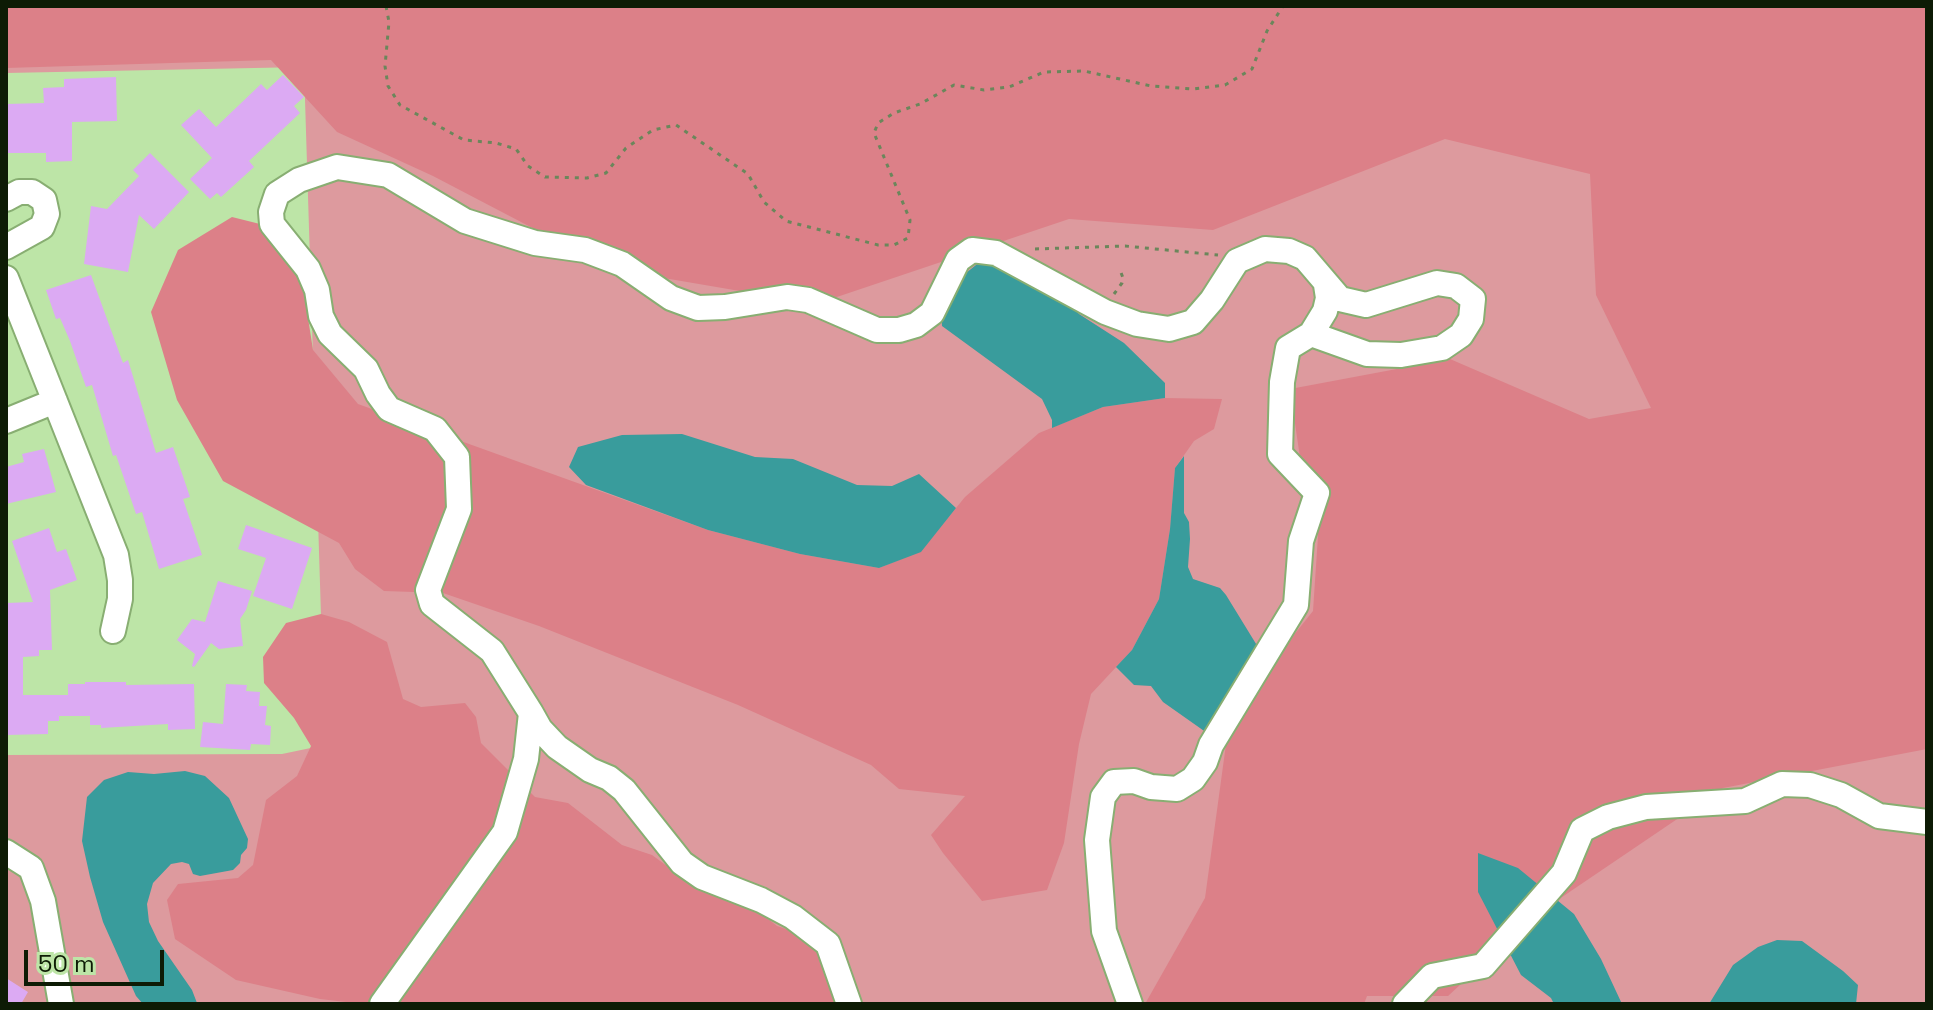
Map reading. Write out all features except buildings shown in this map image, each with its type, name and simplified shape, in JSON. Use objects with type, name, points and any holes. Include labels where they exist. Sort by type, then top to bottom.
[{"type":"street","points":[[849,1004],[828,944],[793,917],[761,900],[702,877],[682,863],[624,790],[557,747],[540,729],[492,651],[432,604],[428,590],[459,509],[457,457],[435,429],[389,409],[366,369],[330,334],[321,316],[317,290],[308,269],[272,224],[271,212],[277,194],[315,173],[337,167],[388,175],[465,221],[535,243],[585,250],[622,264],[671,298],[698,308],[787,297],[808,300],[877,330],[899,330],[916,325],[932,313],[958,260],[972,250],[996,253],[1105,312],[1137,324],[1169,329],[1193,322],[1212,300],[1237,261],[1265,249],[1289,251],[1305,258],[1340,299],[1366,305],[1437,283],[1456,286],[1473,299],[1471,319],[1461,335],[1442,348],[1401,355],[1367,354],[1311,334]]},
{"type":"street","points":[[6,199],[19,192],[32,192],[44,200],[47,214],[42,227],[6,247]]},
{"type":"street","points":[[6,278],[116,555],[120,599],[113,631]]},
{"type":"street","points":[[1130,1004],[1104,931],[1097,840],[1103,797],[1114,782],[1134,781],[1151,787],[1177,789],[1193,779],[1296,605],[1301,541],[1317,493],[1280,454],[1282,382],[1288,348],[1311,334],[1325,311],[1328,298],[1326,285]]},
{"type":"street","points":[[6,421],[55,401]]},
{"type":"street","points":[[382,1004],[505,832],[526,759],[531,713]]},
{"type":"street","points":[[1405,1004],[1432,976],[1483,966],[1564,873],[1582,830],[1608,817],[1646,807],[1745,801],[1782,784],[1810,785],[1841,795],[1879,816],[1927,822]]},
{"type":"street","points":[[6,852],[31,868],[43,901],[61,1004]]},
{"type":"path","points":[[386,6],[389,22],[385,66],[388,86],[400,105],[464,140],[496,143],[516,149],[528,166],[545,177],[587,178],[606,173],[626,148],[653,130],[676,125],[748,174],[764,202],[786,221],[878,245],[894,245],[908,238],[910,220],[874,133],[878,123],[894,113],[920,104],[954,85],[984,90],[1009,87],[1044,72],[1084,71],[1151,86],[1193,89],[1225,85],[1252,69],[1267,31],[1283,6]]},
{"type":"path","points":[[1032,249],[1125,246],[1206,252],[1237,261]]},
{"type":"path","points":[[1105,312],[1122,283],[1120,270]]},
{"type":"shaded area","points":[[6,6],[1927,6],[1927,1004],[6,1004],[6,755],[282,754],[325,745],[304,67],[6,73]]},
{"type":"shaded area","points":[[6,6],[1927,6],[1927,749],[1723,788],[1537,914],[1448,996],[1367,996],[1364,1004],[1145,1004],[1205,898],[1230,715],[1313,611],[1318,536],[1305,492],[1290,389],[1450,359],[1589,419],[1651,408],[1596,295],[1590,174],[1445,139],[1213,230],[1069,219],[816,304],[611,269],[433,176],[337,132],[271,60],[6,68]]},
{"type":"shaded area","points":[[232,217],[268,226],[302,279],[313,350],[358,404],[708,530],[800,554],[879,568],[921,551],[965,497],[1039,433],[1103,407],[1165,398],[1222,399],[1214,429],[1194,441],[1175,468],[1170,529],[1159,599],[1132,650],[1091,694],[1079,744],[1064,843],[1047,890],[982,901],[931,835],[965,796],[899,789],[871,765],[738,705],[539,626],[443,593],[384,591],[355,569],[339,543],[223,481],[177,400],[151,312],[178,250]]},
{"type":"shaded area","points":[[321,614],[349,622],[387,642],[403,699],[421,707],[465,703],[476,717],[481,743],[535,797],[568,803],[622,845],[652,855],[694,886],[753,907],[777,926],[808,936],[834,983],[841,1004],[363,1004],[320,999],[236,980],[175,939],[167,900],[178,884],[238,878],[253,865],[266,800],[297,776],[311,746],[294,718],[264,683],[263,657],[286,623]]},
{"type":"water","points":[[981,261],[1004,268],[1026,283],[1064,296],[1079,314],[1124,343],[1165,383],[1165,398],[1103,407],[1052,428],[1052,420],[1042,399],[942,326],[941,309],[961,277]]},
{"type":"water","points":[[682,434],[755,457],[793,459],[857,485],[892,486],[919,474],[956,508],[921,552],[879,568],[800,554],[708,530],[586,485],[569,467],[578,447],[622,435]]},
{"type":"water","points":[[1184,456],[1184,513],[1189,522],[1190,539],[1188,567],[1193,579],[1220,588],[1261,652],[1207,733],[1163,702],[1151,686],[1134,685],[1116,667],[1132,650],[1159,599],[1170,529],[1175,468]]},
{"type":"water","points":[[185,771],[205,776],[229,798],[248,839],[247,848],[233,870],[200,876],[193,874],[189,864],[182,862],[171,864],[153,883],[147,904],[149,922],[197,1003],[143,1004],[136,996],[103,922],[90,877],[82,841],[87,797],[104,780],[128,772],[154,774]]},
{"type":"water","points":[[1478,853],[1518,868],[1574,914],[1601,959],[1622,1004],[1554,1004],[1551,998],[1521,975],[1478,892]]},
{"type":"water","points":[[1777,940],[1802,941],[1843,971],[1858,985],[1856,1004],[1709,1004],[1733,965],[1758,947]]}]
